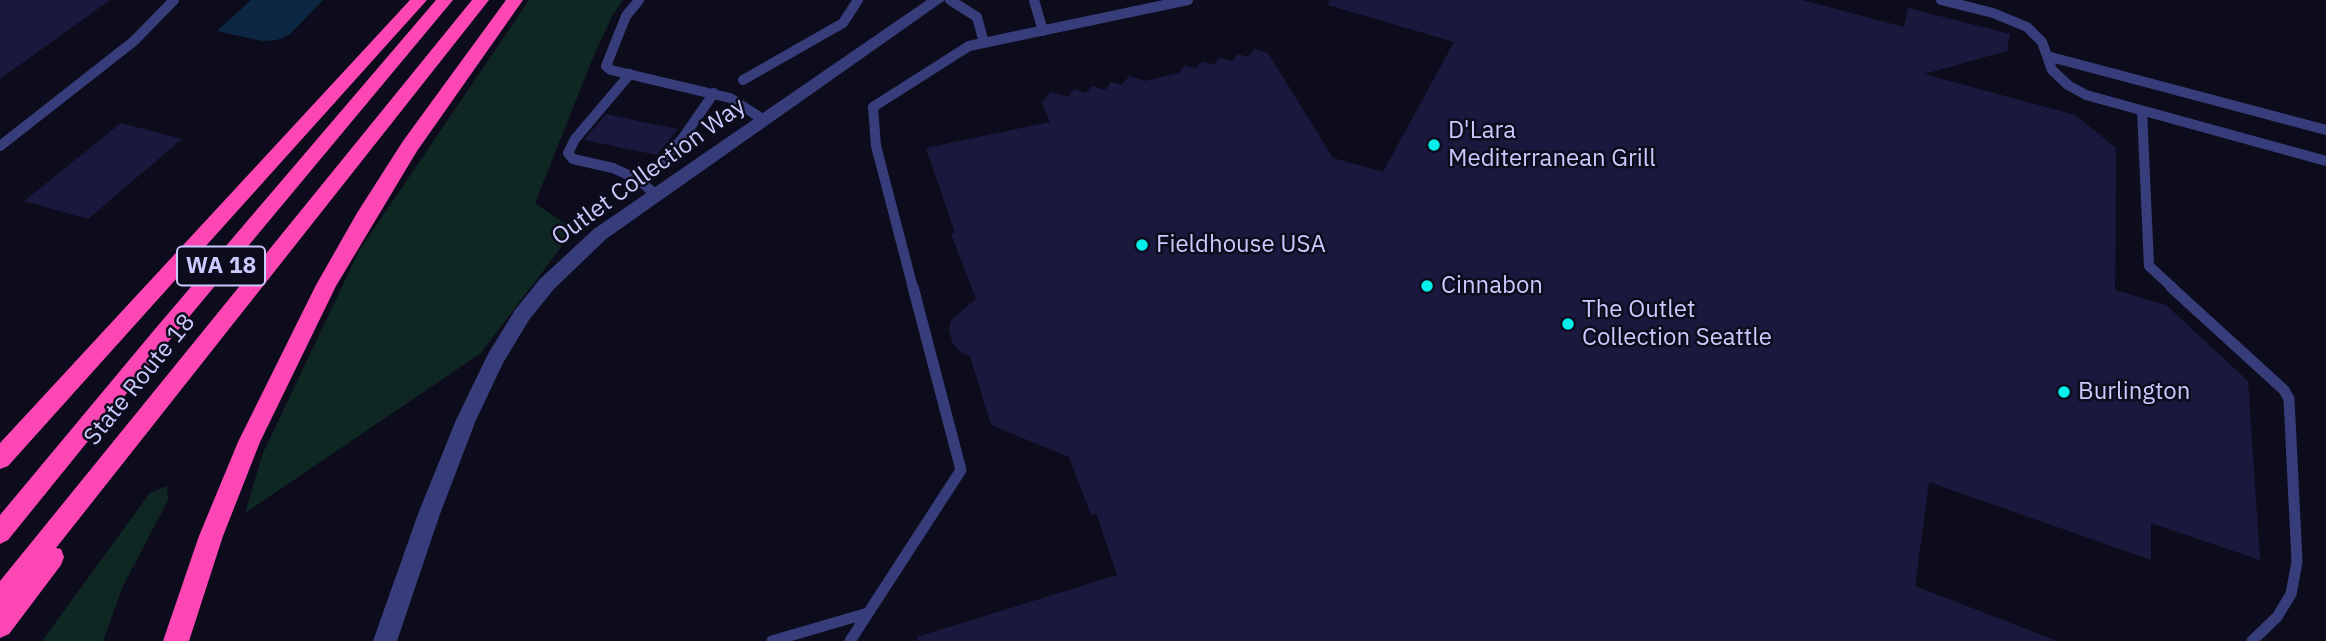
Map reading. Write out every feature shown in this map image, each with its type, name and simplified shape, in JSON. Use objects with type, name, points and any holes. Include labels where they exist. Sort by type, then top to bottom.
[{"type":"highway","points":[[0,459],[419,0]]},
{"type":"highway","name":"State Route 18","points":[[0,533],[162,335],[445,0]]},
{"type":"highway","name":"State Route 18","points":[[0,600],[481,0]]},
{"type":"highway","points":[[176,641],[211,536],[248,442],[326,285],[364,218],[410,146],[515,0]]},
{"type":"highway","points":[[0,626],[168,404],[200,351]]},
{"type":"highway","points":[[0,452],[70,382]]},
{"type":"street","name":"Outlet Collection Way","points":[[385,641],[429,513],[466,420],[495,360],[515,327],[569,261],[600,234],[937,0]]},
{"type":"lane","points":[[0,146],[135,41],[174,0]]},
{"type":"lane","points":[[639,0],[626,16],[606,66],[611,70],[730,98],[765,120]]},
{"type":"lane","points":[[743,80],[843,23],[858,0]]},
{"type":"lane","points":[[950,0],[976,17],[984,43]]},
{"type":"lane","points":[[1034,0],[1042,30]]},
{"type":"lane","points":[[850,641],[961,470],[876,146],[873,107],[956,53],[984,43],[1188,0]]},
{"type":"lane","points":[[1941,0],[1993,13],[2027,27],[2039,37],[2052,70],[2072,88],[2101,100],[2326,160]]},
{"type":"lane","points":[[2047,56],[2326,130]]},
{"type":"lane","points":[[631,74],[576,139],[568,153],[573,159],[613,168],[640,180],[656,195]]},
{"type":"lane","points":[[640,180],[654,170],[682,139],[713,93]]},
{"type":"lane","points":[[2142,111],[2150,267],[2284,390],[2289,399],[2297,562],[2291,593],[2277,617],[2252,641]]},
{"type":"lane","points":[[772,641],[868,614]]},
{"type":"green space","points":[[529,0],[623,0],[612,16],[592,60],[535,203],[574,230],[481,353],[245,513],[263,453],[359,251]]},
{"type":"green space","points":[[167,486],[168,500],[123,586],[103,641],[42,641],[150,493]]},
{"type":"water","points":[[251,0],[323,0],[290,34],[277,40],[262,41],[217,31]]},
{"type":"building","points":[[0,0],[110,0],[0,79]]},
{"type":"building","name":"The Outlet Collection Seattle","points":[[1329,0],[1802,0],[1904,27],[1908,8],[2010,34],[2007,51],[1924,74],[2075,115],[2116,148],[2115,290],[2166,305],[2248,381],[2260,560],[2151,523],[2151,560],[1929,482],[1915,586],[2057,641],[918,641],[917,637],[1117,575],[1096,513],[1091,515],[1069,457],[991,425],[970,356],[962,353],[952,342],[949,329],[951,320],[976,299],[951,234],[955,233],[926,148],[1050,122],[1042,103],[1050,92],[1068,97],[1074,89],[1086,93],[1092,86],[1105,90],[1111,82],[1122,85],[1129,76],[1145,81],[1179,73],[1185,65],[1196,69],[1202,61],[1214,65],[1219,57],[1232,61],[1238,54],[1248,57],[1254,49],[1268,53],[1333,158],[1383,172],[1454,42],[1328,5]]},
{"type":"building","points":[[606,114],[678,129],[657,155],[584,140]]},
{"type":"building","points":[[121,123],[182,139],[88,219],[24,201]]},
{"type":"place","name":"D'Lara Mediterranean Grill","points":[[1434,145]]},
{"type":"place","name":"Fieldhouse USA","points":[[1142,245]]},
{"type":"place","name":"Cinnabon","points":[[1427,286]]},
{"type":"place","name":"The Outlet Collection Seattle","points":[[1568,324]]},
{"type":"place","name":"Burlington","points":[[2064,392]]}]
